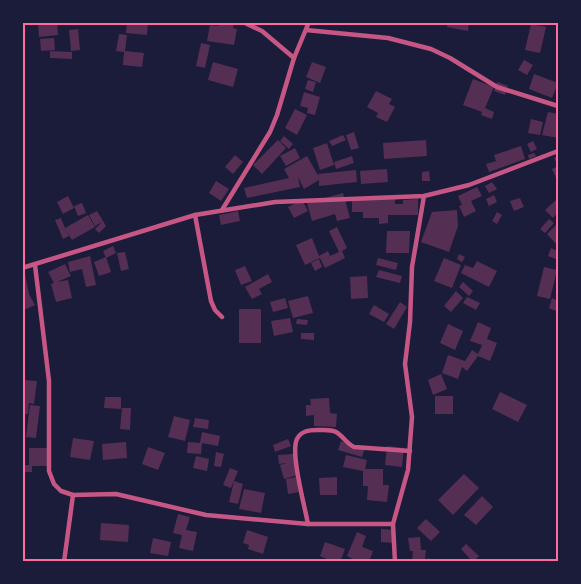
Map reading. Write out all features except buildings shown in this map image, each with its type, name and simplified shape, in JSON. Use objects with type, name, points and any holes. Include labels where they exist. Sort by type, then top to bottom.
[{"type":"street","points":[[243,22],[262,31],[294,58]]},
{"type":"street","points":[[222,210],[270,132],[294,58],[309,22]]},
{"type":"street","points":[[306,30],[388,38],[431,49],[450,58],[497,87],[558,106]]},
{"type":"street","points":[[22,268],[195,215],[222,210],[275,202],[424,196],[469,185],[558,151]]},
{"type":"street","points":[[395,562],[393,524],[408,470],[412,417],[405,364],[410,322],[412,267],[424,196]]},
{"type":"street","points":[[195,215],[211,301],[222,317]]},
{"type":"street","points":[[34,264],[49,382],[49,471],[54,484],[60,491],[73,494],[116,494],[206,515],[308,524],[393,524]]},
{"type":"street","points":[[308,524],[298,477],[295,445],[297,438],[302,432],[310,430],[335,431],[354,447],[410,451]]},
{"type":"street","points":[[64,562],[73,494]]}]
